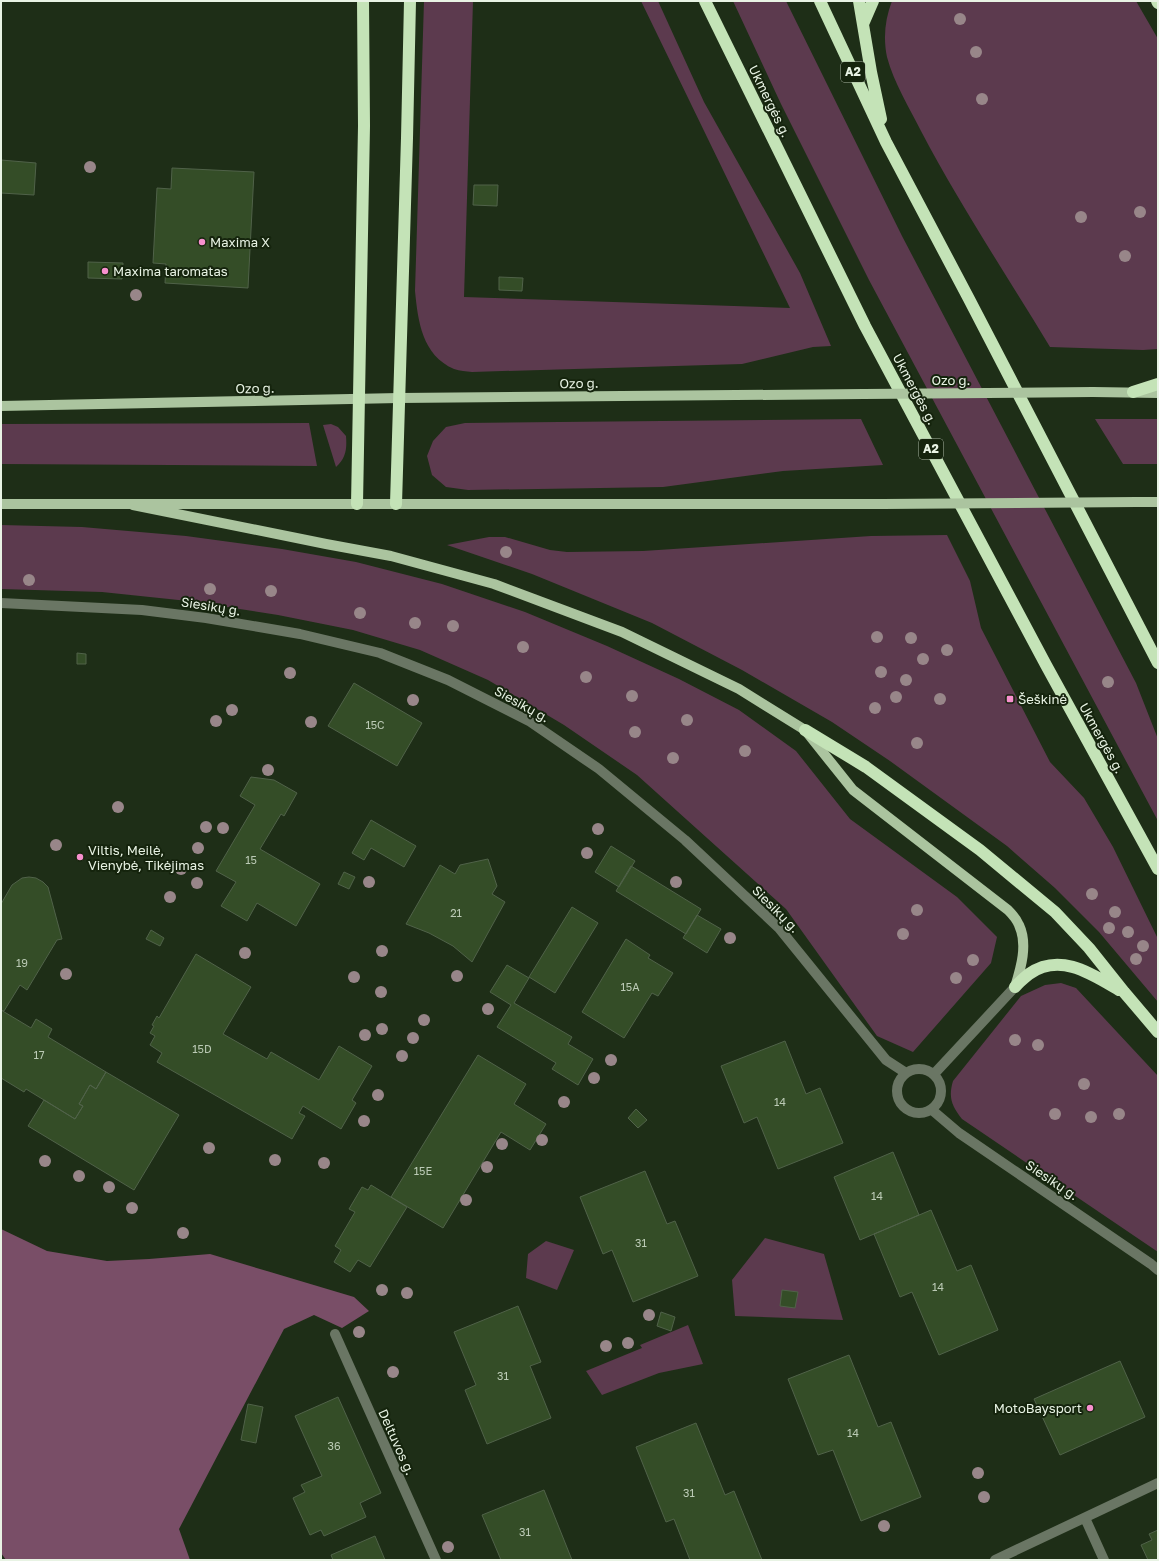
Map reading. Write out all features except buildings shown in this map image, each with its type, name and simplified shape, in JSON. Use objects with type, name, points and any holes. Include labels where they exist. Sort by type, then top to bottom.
[{"type":"highway","points":[[357,504],[364,126],[362,1]]},
{"type":"highway","points":[[396,504],[408,138],[410,1]]},
{"type":"highway","name":"Ukmergės g.","points":[[705,1],[865,326],[1046,665],[1158,869]]},
{"type":"highway","name":"A2","points":[[820,1],[886,142],[1158,663]]},
{"type":"highway","points":[[860,1],[870,72],[886,142]]},
{"type":"highway","points":[[863,24],[873,1]]},
{"type":"highway","points":[[1133,392],[1158,384]]},
{"type":"highway","points":[[805,730],[866,767],[980,850],[1055,912],[1089,948],[1158,1032]]},
{"type":"highway","points":[[1015,987],[1030,973],[1045,967],[1059,964],[1075,967],[1088,972],[1124,992]]},
{"type":"main road","name":"Ozo g.","points":[[1,406],[399,398],[1158,392]]},
{"type":"main road","points":[[1,504],[884,504],[1158,502]]},
{"type":"main road","points":[[133,505],[391,556],[494,584],[622,632],[739,689],[805,730],[853,790],[1008,910],[1019,925],[1023,942],[1021,967],[1015,987]]},
{"type":"street","name":"Siesikų g.","points":[[1,604],[142,610],[206,618],[292,633],[380,653],[448,680],[529,721],[599,769],[685,840],[779,928],[886,1060],[906,1073]]},
{"type":"street","points":[[934,1074],[1015,987]]},
{"type":"street","points":[[913,1069],[928,1070],[934,1074],[939,1080],[941,1087],[942,1094],[939,1101],[932,1110],[922,1113],[914,1113],[907,1110],[898,1099],[898,1085],[901,1078],[913,1069]]},
{"type":"street","name":"Siesikų g.","points":[[932,1110],[959,1133],[1158,1270]]},
{"type":"street","name":"Deltuvos g.","points":[[335,1334],[436,1560]]},
{"type":"street","points":[[995,1560],[1158,1483]]},
{"type":"street","points":[[1085,1518],[1104,1560]]},
{"type":"shaded area","points":[[424,1],[473,1],[464,297],[790,308],[641,1],[658,1],[704,102],[800,273],[831,346],[813,347],[742,364],[472,372],[454,369],[443,363],[428,346],[424,336],[420,325],[415,291]]},
{"type":"shaded area","points":[[733,1],[786,1],[902,236],[1136,683],[1158,739],[1158,821],[869,280],[781,104]]},
{"type":"shaded area","points":[[892,1],[1136,1],[1158,39],[1158,349],[1143,350],[1050,347],[936,159],[898,86],[890,67],[885,43],[886,22]]},
{"type":"shaded area","points":[[861,419],[883,465],[783,471],[663,487],[468,490],[446,487],[432,475],[427,456],[433,441],[446,427],[465,423]]},
{"type":"shaded area","points":[[1095,419],[1158,419],[1158,464],[1123,464]]},
{"type":"shaded area","points":[[309,423],[317,466],[1,464],[1,424]]},
{"type":"shaded area","points":[[331,424],[338,427],[346,436],[344,457],[336,467],[323,425]]},
{"type":"shaded area","points":[[1,525],[82,527],[186,536],[282,549],[356,562],[442,584],[525,612],[607,646],[679,679],[739,710],[796,751],[850,819],[957,897],[997,937],[991,963],[913,1052],[877,1036],[786,909],[637,775],[564,725],[488,680],[420,650],[353,630],[278,615],[188,601],[102,592],[1,589]]},
{"type":"shaded area","points":[[947,535],[970,581],[981,628],[1050,762],[1084,798],[1113,847],[1158,939],[1158,1002],[1099,932],[1055,888],[1007,846],[890,761],[832,722],[742,670],[652,623],[532,574],[447,545],[489,537],[505,537],[550,550],[567,552],[643,551],[871,536]]},
{"type":"shaded area","points":[[1061,983],[1076,988],[1158,1076],[1158,1252],[962,1119],[953,1106],[951,1092],[953,1081],[1021,996],[1045,985]]},
{"type":"shaded area","points":[[1,1229],[47,1251],[107,1261],[210,1254],[354,1297],[369,1311],[342,1328],[314,1315],[284,1329],[179,1529],[190,1560],[6,1560],[1,1553]]},
{"type":"shaded area","points":[[765,1238],[824,1254],[843,1320],[735,1316],[732,1280]]},
{"type":"shaded area","points":[[546,1241],[574,1250],[557,1290],[526,1278],[528,1254]]},
{"type":"shaded area","points":[[688,1325],[703,1364],[659,1373],[602,1395],[586,1371],[642,1348],[640,1345]]},
{"type":"place","name":"Maxima X","points":[[202,242]]},
{"type":"place","name":"Maxima taromatas","points":[[105,271]]},
{"type":"place","name":"Šeškinė","points":[[1010,699]]},
{"type":"place","name":"Viltis, Meilė, Vienybė, Tikėjimas","points":[[80,857]]},
{"type":"place","name":"MotoBaysport","points":[[1090,1408]]}]
